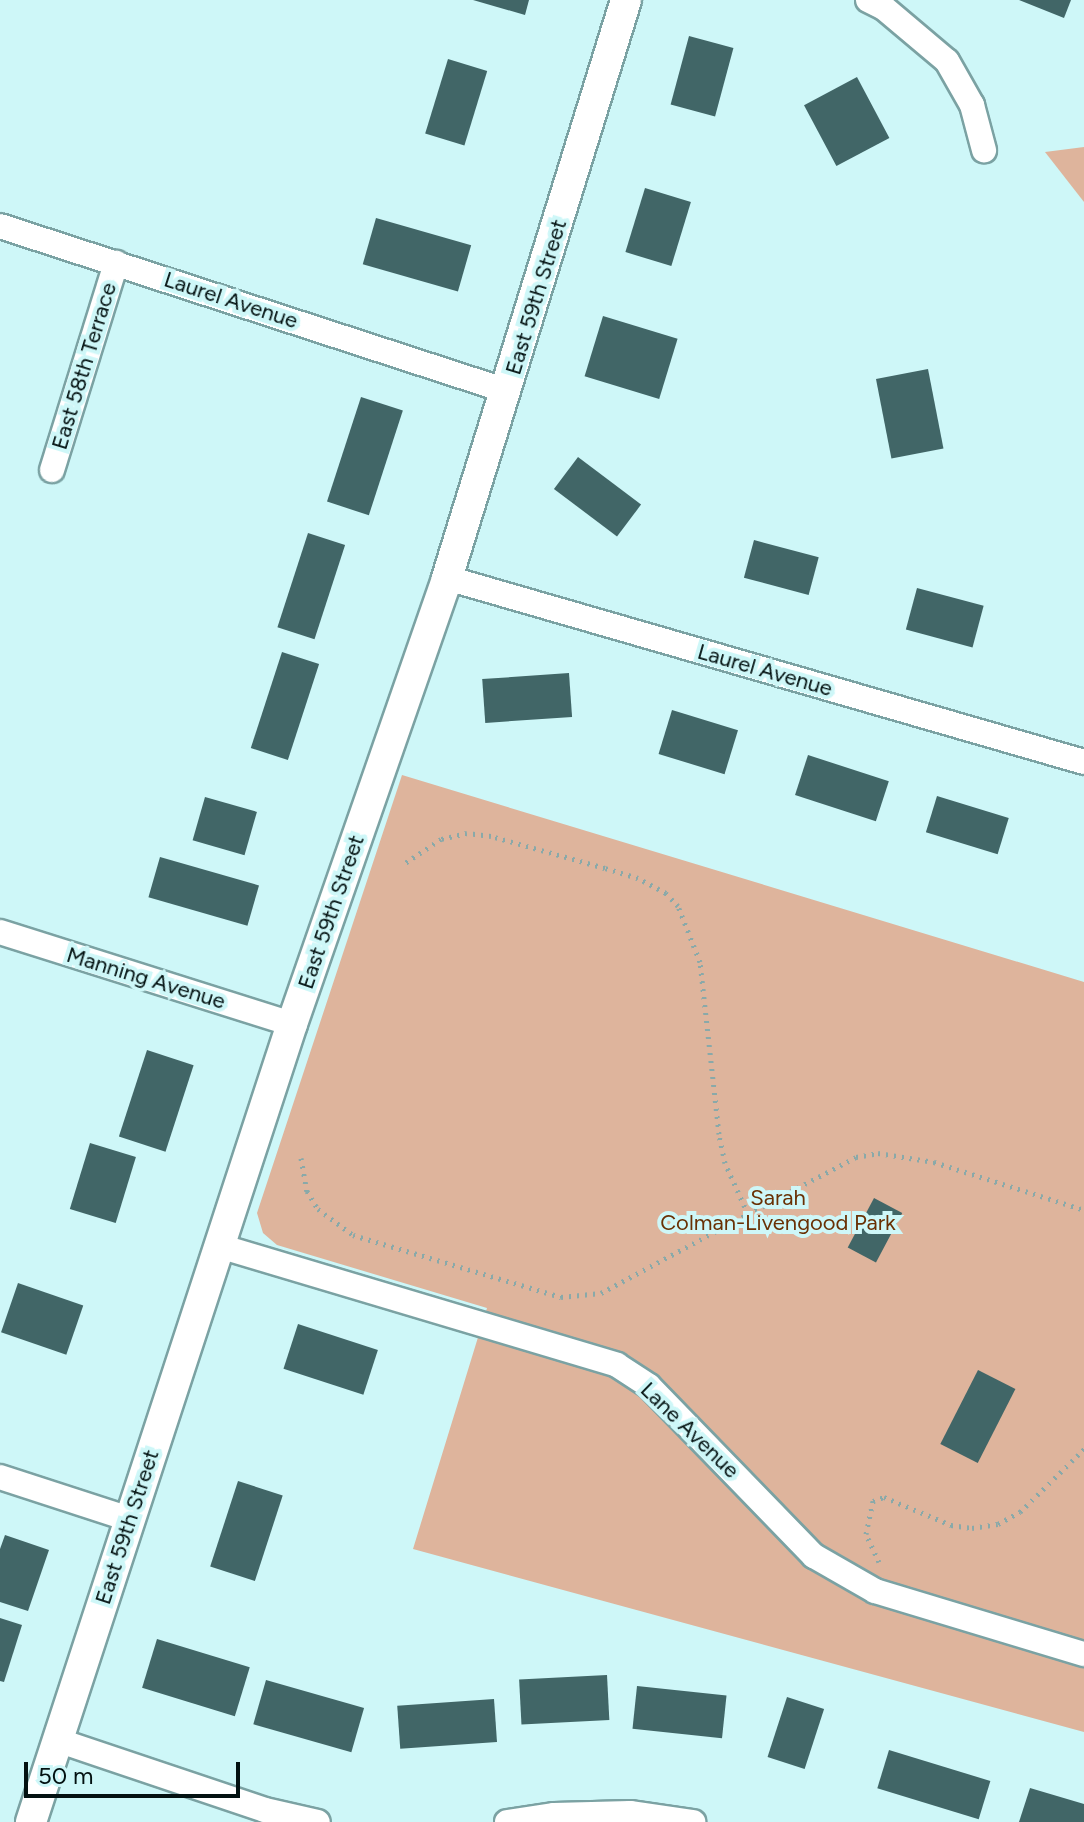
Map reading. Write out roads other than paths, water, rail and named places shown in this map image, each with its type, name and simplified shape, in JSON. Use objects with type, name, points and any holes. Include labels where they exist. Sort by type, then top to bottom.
[{"type":"street","name":"East 59th Street","points":[[31,1822],[292,1024],[447,578],[626,0]]},
{"type":"street","points":[[868,0],[884,8],[947,61],[972,105],[984,150]]},
{"type":"street","name":"Laurel Avenue","points":[[0,226],[507,391]]},
{"type":"street","name":"East 58th Terrace","points":[[52,470],[116,263]]},
{"type":"street","name":"Laurel Avenue","points":[[447,578],[1084,762]]},
{"type":"street","name":"Manning Avenue","points":[[0,932],[292,1024]]},
{"type":"street","name":"Lane Avenue","points":[[219,1246],[617,1365],[649,1386],[814,1556],[875,1591],[1084,1654]]},
{"type":"street","points":[[0,1477],[129,1519]]},
{"type":"street","points":[[57,1740],[265,1810],[318,1822]]},
{"type":"street","points":[[507,1822],[630,1813],[693,1822]]},
{"type":"park label","name":"Sarah Colman-Livengood Park","points":[[778,1210]]}]
